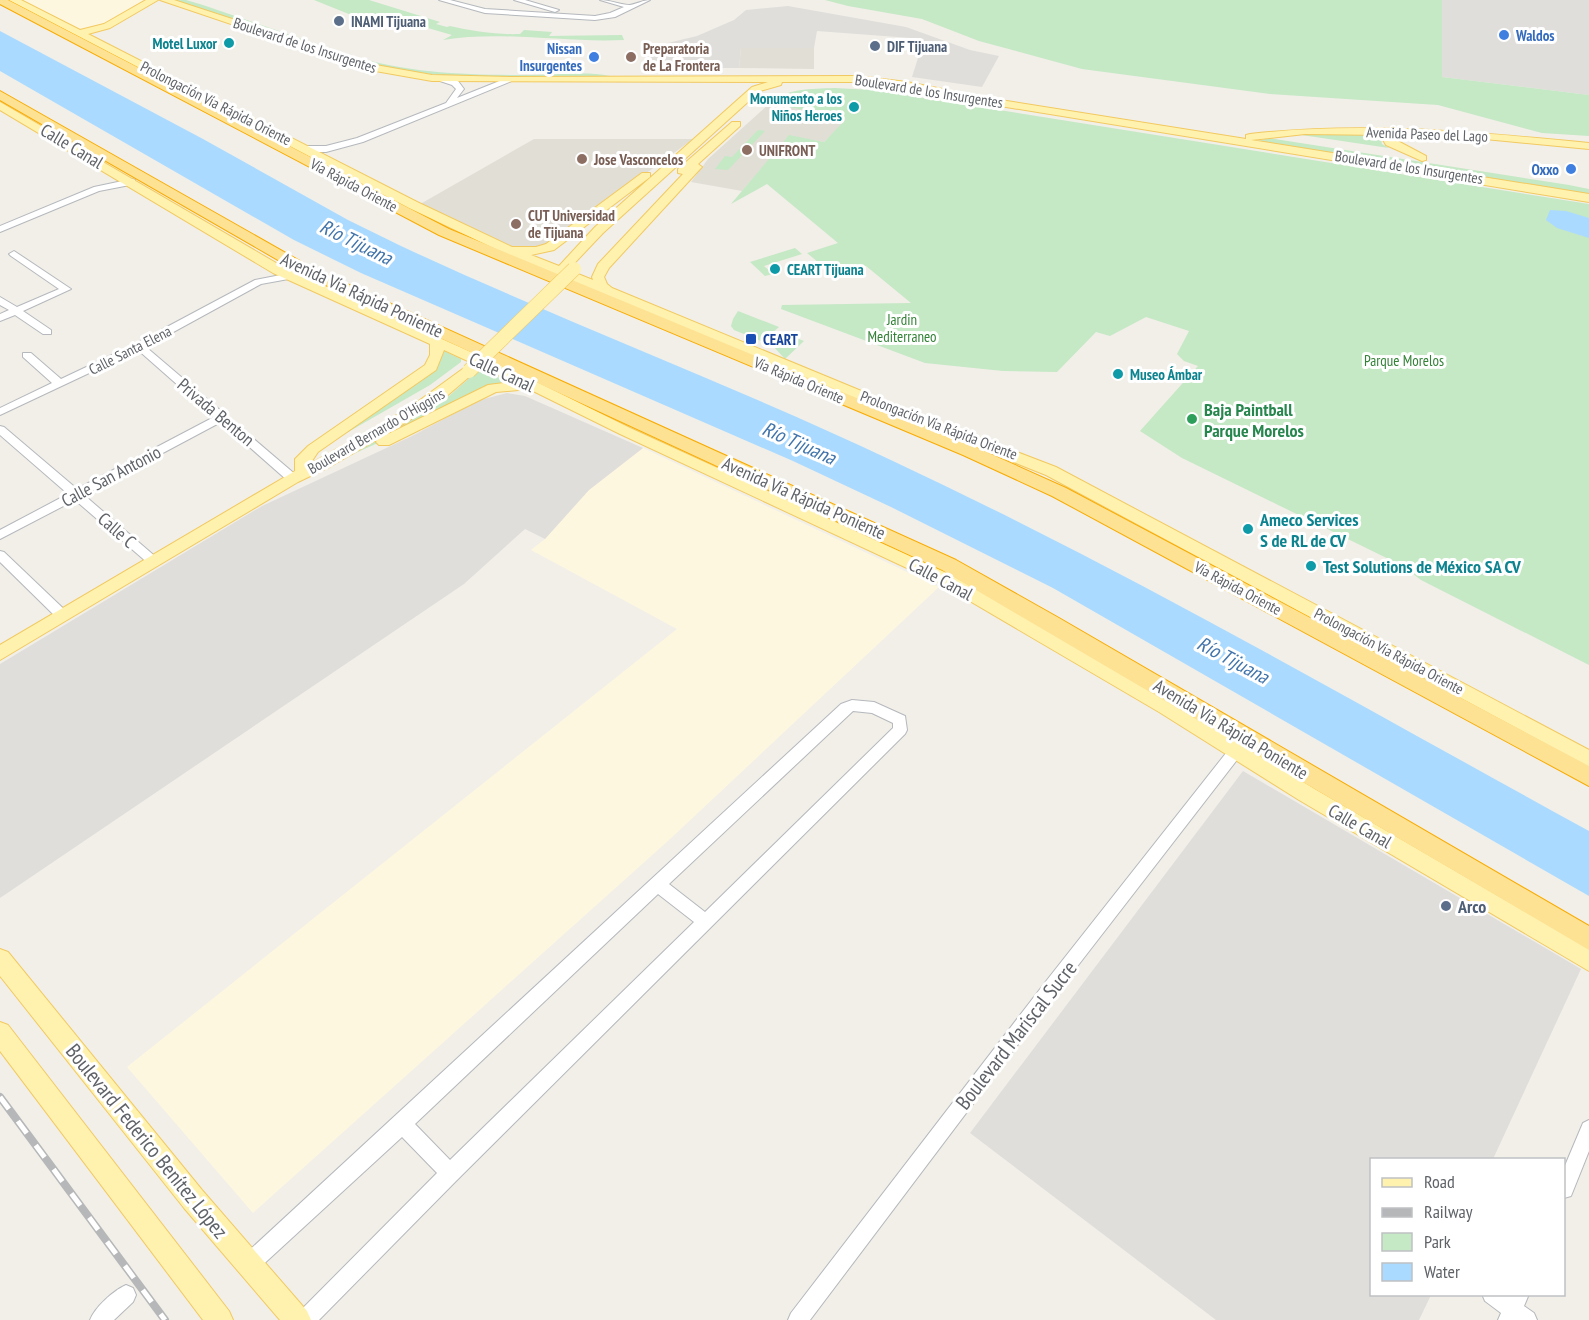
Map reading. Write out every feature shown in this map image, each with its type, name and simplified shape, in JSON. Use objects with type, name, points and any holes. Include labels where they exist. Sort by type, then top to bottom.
[{"type":"highway","name":"Vía Rápida Oriente","points":[[0,0],[444,232],[969,451],[1059,492],[1589,777]]},
{"type":"highway","points":[[9,0],[26,6]]},
{"type":"highway","points":[[160,76],[162,80],[209,106],[212,110]]},
{"type":"highway","name":"Avenida Vía Rápida Poniente","points":[[0,95],[74,138],[134,178],[309,272],[949,565],[1052,623],[1589,939]]},
{"type":"highway","points":[[6,109],[74,138]]},
{"type":"highway","points":[[276,144],[291,146],[379,192],[393,194]]},
{"type":"highway","points":[[900,411],[923,425],[1026,470],[1046,481],[1059,492]]},
{"type":"highway","points":[[795,508],[810,508],[931,562],[949,565]]},
{"type":"highway","points":[[1052,623],[1067,639],[1155,695],[1166,707]]},
{"type":"highway","points":[[1424,687],[1492,717],[1589,768]]},
{"type":"main road","name":"Prolongación Vía Rápida Oriente","points":[[14,0],[393,194],[508,250],[613,295],[1051,471],[1589,759]]},
{"type":"main road","points":[[80,33],[107,26],[153,0]]},
{"type":"main road","points":[[93,39],[163,0]]},
{"type":"main road","name":"Boulevard de los Insurgentes","points":[[163,0],[368,67],[440,78],[671,80],[877,75],[1321,143]]},
{"type":"main road","name":"Boulevard de los Insurgentes","points":[[260,19],[376,58],[418,66],[472,71],[621,72],[857,79],[1589,198]]},
{"type":"main road","points":[[577,80],[607,79],[621,72]]},
{"type":"main road","points":[[763,78],[768,91],[764,99]]},
{"type":"main road","name":"Boulevard Bernardo O'Higgins","points":[[569,268],[599,230],[746,99],[763,78]]},
{"type":"main road","points":[[671,80],[738,87],[745,93],[746,99]]},
{"type":"main road","points":[[764,99],[791,88],[830,85],[988,101]]},
{"type":"main road","points":[[937,91],[1010,96]]},
{"type":"main road","name":"Boulevard Bernardo O'Higgins","points":[[0,653],[300,473],[329,462],[453,386],[465,369],[569,268],[703,155],[764,99]]},
{"type":"main road","name":"Calle Canal","points":[[6,109],[117,173],[134,178],[210,230],[269,265],[945,579],[1166,707],[1235,752],[1589,961]]},
{"type":"main road","points":[[1138,124],[1153,124],[1244,137],[1266,134]]},
{"type":"main road","name":"Avenida Paseo del Lago","points":[[1266,134],[1312,131],[1474,134],[1589,146]]},
{"type":"main road","points":[[1395,132],[1388,138],[1390,143],[1422,158]]},
{"type":"main road","name":"Boulevard de los Insurgentes","points":[[1377,151],[1438,160]]},
{"type":"main road","points":[[508,250],[537,250],[550,247],[644,176],[685,154]]},
{"type":"main road","points":[[613,295],[602,286],[598,278],[603,267],[692,174],[703,155]]},
{"type":"main road","points":[[437,342],[436,355],[430,367],[313,449],[303,459],[300,473],[354,456],[493,388],[531,385]]},
{"type":"main road","name":"Boulevard Federico Benítez López","points":[[0,959],[249,1264],[298,1320]]},
{"type":"main road","points":[[0,1033],[220,1320]]},
{"type":"street","points":[[443,0],[498,12],[583,18],[604,17],[647,0]]},
{"type":"street","points":[[498,12],[520,0],[583,18]]},
{"type":"street","points":[[603,0],[632,7]]},
{"type":"street","points":[[440,78],[454,83],[460,89],[450,102]]},
{"type":"street","points":[[306,149],[326,149],[360,140],[450,102],[510,80]]},
{"type":"street","points":[[338,164],[339,154],[360,140]]},
{"type":"street","points":[[97,189],[117,173]]},
{"type":"street","points":[[0,229],[97,189],[134,178]]},
{"type":"street","points":[[0,318],[66,289],[14,254]]},
{"type":"street","name":"Calle Santa Elena","points":[[258,282],[269,265]]},
{"type":"street","name":"Calle Santa Elena","points":[[0,412],[139,346],[258,282],[291,276]]},
{"type":"street","points":[[0,300],[47,332]]},
{"type":"street","name":"Privada Benton","points":[[139,346],[222,417],[300,473]]},
{"type":"street","points":[[27,355],[60,384]]},
{"type":"street","name":"Calle San Antonio","points":[[0,535],[222,417]]},
{"type":"street","name":"Calle C","points":[[0,429],[153,561]]},
{"type":"street","points":[[0,555],[63,615]]},
{"type":"street","points":[[249,1264],[402,1124],[846,708],[856,704],[865,705],[900,720],[900,730],[450,1173],[305,1320]]},
{"type":"street","name":"Boulevard Mariscal Sucre","points":[[798,1320],[1053,985],[1235,752]]},
{"type":"street","points":[[658,885],[706,922]]},
{"type":"street","points":[[402,1124],[450,1173]]},
{"type":"street","points":[[1565,1184],[1589,1129]]},
{"type":"street","points":[[100,1320],[126,1295]]},
{"type":"street","points":[[1495,1296],[1517,1311]]},
{"type":"shaded area","points":[[21,0],[148,0],[113,21],[79,30]]},
{"type":"shaded area","name":"Waldos","points":[[1442,0],[1589,0],[1589,95],[1442,77]]},
{"type":"shaded area","points":[[788,6],[906,27],[970,50],[999,56],[982,87],[912,77],[924,39],[817,31],[814,48],[741,48],[739,68],[644,68],[651,47],[697,36],[734,20],[746,10]]},
{"type":"shaded area","points":[[741,48],[814,48],[814,69],[739,68]]},
{"type":"shaded area","name":"UNIFRONT","points":[[770,103],[847,119],[824,142],[789,136],[742,191],[691,182],[708,159]]},
{"type":"shaded area","points":[[534,139],[693,139],[541,250],[504,247],[415,207]]},
{"type":"shaded area","points":[[507,393],[525,396],[643,448],[589,490],[545,539],[525,529],[464,584],[0,898],[0,664],[262,506],[412,436],[480,400]]},
{"type":"shaded area","points":[[643,448],[939,587],[669,840],[253,1213],[127,1067],[677,629],[531,550],[545,539],[589,490]]},
{"type":"shaded area","points":[[1243,771],[1581,969],[1493,1158],[1370,1158],[1370,1296],[1431,1296],[1419,1320],[1216,1320],[970,1133]]},
{"type":"green space","points":[[175,0],[186,0],[203,5],[334,50],[328,50]]},
{"type":"green space","points":[[314,0],[369,0],[440,22],[436,24],[467,30],[503,34],[520,34],[524,30],[552,32],[549,36],[622,35],[624,40],[487,36],[443,40],[452,35],[397,19],[381,27]]},
{"type":"green space","points":[[825,0],[1442,0],[1442,77],[1589,95],[1589,136],[1542,133],[1438,105],[1270,94],[1082,69],[979,41],[922,19]]},
{"type":"green space","points":[[352,56],[396,67],[464,74],[581,73],[610,76],[526,78],[436,75],[376,66],[347,58]]},
{"type":"green space","name":"Parque Morelos","points":[[834,88],[873,90],[1589,204],[1589,665],[1421,580],[1401,565],[1182,458],[1140,431],[1198,366],[1184,361],[1177,354],[1189,331],[1146,317],[1110,336],[1096,332],[1057,372],[1003,371],[925,363],[781,309],[782,305],[911,303],[866,266],[850,266],[830,272],[807,253],[838,243],[767,184],[731,204],[789,135],[824,142],[846,119],[770,103],[792,92]]},
{"type":"green space","points":[[758,130],[765,131],[728,170],[715,169],[725,156],[732,157]]},
{"type":"green space","points":[[1295,134],[1380,135],[1382,144],[1389,148]]},
{"type":"green space","points":[[1268,138],[1569,185],[1589,189],[1589,194],[1259,141]]},
{"type":"green space","points":[[795,248],[802,254],[764,266],[773,274],[765,276],[750,262]]},
{"type":"green space","points":[[738,311],[779,327],[771,334],[780,332],[804,341],[785,359],[773,346],[734,330],[731,326]]},
{"type":"green space","points":[[444,351],[461,359],[461,362],[430,385],[315,451],[436,370]]},
{"type":"green space","points":[[481,368],[516,384],[509,384],[340,460],[449,396]]},
{"type":"water","name":"Río Tijuana","points":[[0,31],[203,139],[348,220],[401,246],[772,406],[895,462],[1071,549],[1245,641],[1589,831],[1589,896],[1053,588],[793,461],[361,273],[294,240],[0,71]]},
{"type":"water","points":[[1550,210],[1566,211],[1589,218],[1589,238],[1557,228],[1546,220]]},
{"type":"railway","points":[[0,1097],[165,1320]]},
{"type":"place","name":"INAMI Tijuana","points":[[339,21]]},
{"type":"place","name":"Waldos","points":[[1504,35]]},
{"type":"place","name":"Motel Luxor","points":[[229,43]]},
{"type":"place","name":"DIF Tijuana","points":[[875,46]]},
{"type":"place","name":"Nissan Insurgentes","points":[[594,57]]},
{"type":"place","name":"Preparatoria de La Frontera","points":[[631,57]]},
{"type":"place","name":"Monumento a los Niños Heroes","points":[[854,107]]},
{"type":"place","name":"UNIFRONT","points":[[747,150]]},
{"type":"place","name":"Jose Vasconcelos","points":[[582,159]]},
{"type":"place","name":"Oxxo","points":[[1571,169]]},
{"type":"place","name":"CUT Universidad de Tijuana","points":[[516,224]]},
{"type":"place","name":"CEART Tijuana","points":[[775,269]]},
{"type":"place","name":"CEART","points":[[751,339]]},
{"type":"place","name":"Museo Ámbar","points":[[1118,374]]},
{"type":"place","name":"Baja Paintball Parque Morelos","points":[[1192,419]]},
{"type":"place","name":"Ameco Services S de RL de CV","points":[[1248,529]]},
{"type":"place","name":"Test Solutions de México SA CV","points":[[1311,566]]},
{"type":"place","name":"Arco","points":[[1446,906]]},
{"type":"park label","name":"Jardin Mediterraneo","points":[[902,328]]}]
